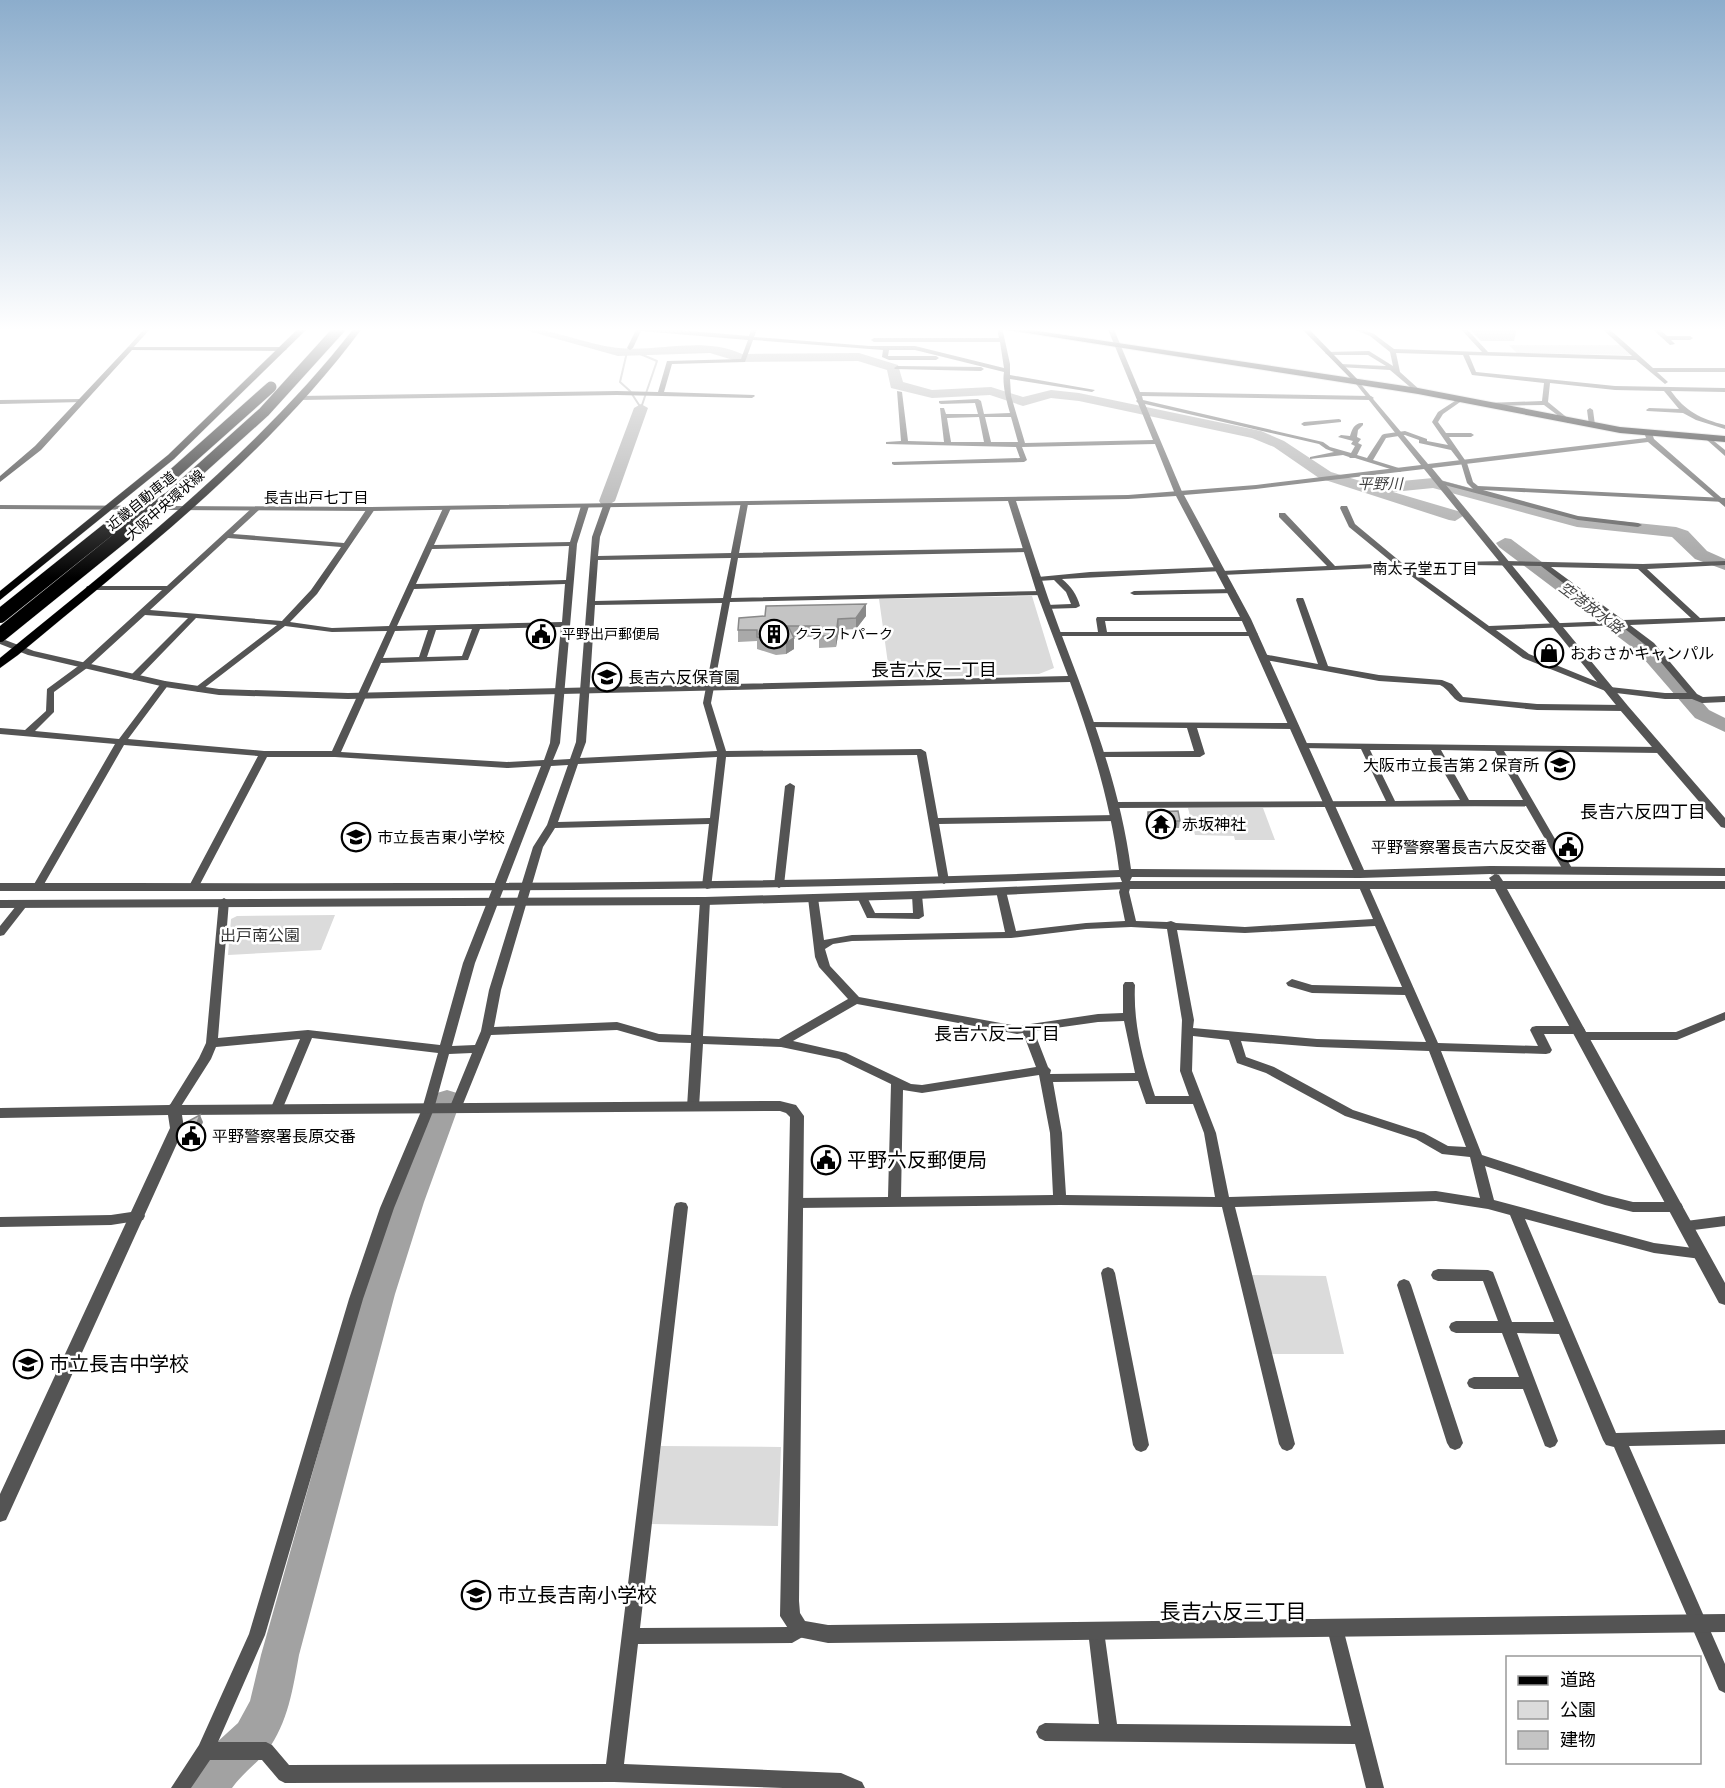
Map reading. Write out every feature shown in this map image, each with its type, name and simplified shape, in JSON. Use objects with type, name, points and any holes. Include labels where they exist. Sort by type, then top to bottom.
[{"type":"highway","name":"近畿自動車道","points":[[0,616],[206,449],[247,410]]},
{"type":"highway","name":"近畿自動車道","points":[[0,635],[225,450],[265,410]]},
{"type":"highway","points":[[1518,410],[1649,437],[1725,439]]},
{"type":"main road","points":[[0,480],[38,448],[72,410]]},
{"type":"main road","name":"大阪中央環状線","points":[[0,597],[171,457],[220,410]]},
{"type":"main road","name":"大阪中央環状線","points":[[0,664],[186,508],[254,447],[288,410]]},
{"type":"street","points":[[901,410],[905,443]]},
{"type":"street","points":[[943,410],[948,443]]},
{"type":"street","points":[[981,410],[988,444]]},
{"type":"street","points":[[894,463],[1024,460],[1013,410]]},
{"type":"street","points":[[1143,410],[1177,491],[1254,634],[1360,874]]},
{"type":"street","points":[[1189,410],[1318,442],[1342,453],[1400,470]]},
{"type":"street","points":[[1381,410],[1608,689],[1725,825]]},
{"type":"street","points":[[1445,410],[1436,417],[1435,422],[1464,463],[1470,483],[1479,492],[1555,518]]},
{"type":"street","points":[[1555,410],[1568,421]]},
{"type":"street","points":[[1590,410],[1592,425]]},
{"type":"street","points":[[1663,410],[1683,411],[1695,420],[1725,427]]},
{"type":"street","points":[[944,416],[1014,415]]},
{"type":"street","points":[[1304,424],[1339,421]]},
{"type":"street","points":[[1318,442],[1323,422]]},
{"type":"street","points":[[1353,439],[1355,429],[1361,424]]},
{"type":"street","points":[[1443,435],[1471,435],[1465,427]]},
{"type":"street","points":[[1369,461],[1384,436],[1399,433],[1425,440],[1420,442],[1425,445],[1453,448]]},
{"type":"street","points":[[1341,437],[1358,440],[1354,444],[1359,445],[1352,456]]},
{"type":"street","points":[[0,507],[371,509],[1011,499],[1177,491],[1400,470],[1649,437],[1722,502]]},
{"type":"street","points":[[1293,447],[1305,439]]},
{"type":"street","points":[[1709,439],[1725,454]]},
{"type":"street","points":[[888,443],[1156,442]]},
{"type":"street","points":[[1312,458],[1342,453]]},
{"type":"street","points":[[1442,485],[1479,492],[1578,518],[1638,525]]},
{"type":"street","points":[[1479,492],[1722,502]]},
{"type":"street","points":[[1011,499],[1047,607],[1092,725],[1116,818],[1126,879],[1124,892],[1131,924]]},
{"type":"street","points":[[707,886],[722,754],[707,703],[735,555],[736,533],[741,524],[744,504]]},
{"type":"street","points":[[455,1109],[487,1031],[495,990],[538,847],[552,825],[581,742],[596,537],[607,506]]},
{"type":"street","points":[[180,1788],[204,1751],[257,1635],[356,1299],[387,1208],[428,1109],[469,963],[555,743],[573,544],[585,507]]},
{"type":"street","points":[[335,754],[447,508]]},
{"type":"street","points":[[1344,508],[1352,525],[1399,564],[1526,656],[1608,689],[1665,696],[1694,696]]},
{"type":"street","points":[[28,733],[50,712],[50,691],[84,666],[256,509]]},
{"type":"street","points":[[198,689],[283,624],[314,592],[371,509]]},
{"type":"street","points":[[1282,515],[1334,569]]},
{"type":"street","points":[[226,536],[346,545]]},
{"type":"street","points":[[429,548],[573,544]]},
{"type":"street","points":[[594,558],[1028,550]]},
{"type":"street","points":[[1038,579],[1090,574],[1334,569],[1399,564],[1506,563],[1641,568],[1725,564]]},
{"type":"street","points":[[1544,565],[1652,645],[1694,696],[1702,700],[1725,699]]},
{"type":"street","points":[[1641,568],[1698,620]]},
{"type":"street","points":[[1047,607],[1076,606],[1075,598],[1065,584],[1056,578]]},
{"type":"street","points":[[411,586],[569,582]]},
{"type":"street","points":[[90,588],[169,588]]},
{"type":"street","points":[[1134,593],[1232,591]]},
{"type":"street","points":[[592,603],[1042,593]]},
{"type":"street","points":[[1300,600],[1324,668]]},
{"type":"street","points":[[143,612],[332,630],[565,624]]},
{"type":"street","points":[[134,677],[194,616]]},
{"type":"street","points":[[1103,634],[1100,619],[1246,619]]},
{"type":"street","points":[[1489,628],[1725,619]]},
{"type":"street","points":[[376,661],[465,658],[477,626]]},
{"type":"street","points":[[422,660],[434,627]]},
{"type":"street","points":[[1057,634],[1254,634]]},
{"type":"street","points":[[0,641],[19,649],[84,666],[165,684],[276,695],[360,696],[1074,679]]},
{"type":"street","points":[[1263,657],[1379,678],[1442,683],[1449,686],[1460,699],[1537,707],[1624,708]]},
{"type":"street","points":[[38,886],[120,743],[165,684]]},
{"type":"street","points":[[1092,725],[1294,726]]},
{"type":"street","points":[[1100,754],[1200,754],[1191,725]]},
{"type":"street","points":[[0,731],[264,754],[335,754],[507,765],[546,765],[722,754],[921,752],[944,881]]},
{"type":"street","points":[[1303,746],[1660,750]]},
{"type":"street","points":[[1364,746],[1392,804]]},
{"type":"street","points":[[1434,747],[1466,803]]},
{"type":"street","points":[[1498,748],[1568,870]]},
{"type":"street","points":[[193,888],[264,754]]},
{"type":"street","points":[[779,885],[790,786]]},
{"type":"street","points":[[1113,805],[1529,803]]},
{"type":"street","points":[[933,821],[1116,818]]},
{"type":"street","points":[[552,825],[714,821]]},
{"type":"street","points":[[0,887],[497,888],[1126,879],[1490,870],[1725,872]]},
{"type":"street","points":[[1490,870],[1725,1298]]},
{"type":"street","points":[[0,904],[224,901],[523,903],[705,901],[1002,891],[1126,879],[1364,887],[1498,884],[1725,885]]},
{"type":"street","points":[[1364,887],[1433,1045],[1476,1155],[1488,1204]]},
{"type":"street","points":[[1002,891],[1011,935]]},
{"type":"street","points":[[862,897],[871,916],[919,916],[917,895]]},
{"type":"street","points":[[813,898],[822,946],[821,957],[825,967],[855,1000],[1028,1030],[1098,1018],[1129,1017]]},
{"type":"street","points":[[0,1515],[177,1128],[174,1108],[212,1043],[224,901]]},
{"type":"street","points":[[693,1107],[705,901]]},
{"type":"street","points":[[0,933],[24,903]]},
{"type":"street","points":[[822,946],[830,941],[852,938],[1011,935],[1131,924],[1171,924],[1245,930],[1380,922]]},
{"type":"street","points":[[1171,924],[1183,981],[1188,1032],[1186,1071],[1210,1133],[1225,1202],[1287,1444]]},
{"type":"street","points":[[1292,983],[1312,989],[1410,991]]},
{"type":"street","points":[[1129,985],[1129,1017],[1150,1101],[1197,1100]]},
{"type":"street","points":[[781,1042],[855,1000]]},
{"type":"street","points":[[1188,1032],[1317,1043],[1546,1050],[1536,1030],[1677,1036],[1725,1016]]},
{"type":"street","points":[[487,1031],[617,1026],[659,1038],[781,1042],[842,1056],[909,1088],[937,1089],[1046,1074],[1143,1077]]},
{"type":"street","points":[[1028,1030],[1046,1074],[1057,1126],[1060,1200]]},
{"type":"street","points":[[212,1043],[308,1034],[446,1050],[479,1049]]},
{"type":"street","points":[[276,1110],[308,1034]]},
{"type":"street","points":[[1234,1036],[1241,1060],[1270,1070],[1349,1113],[1420,1136],[1446,1151],[1476,1155],[1605,1200],[1633,1207],[1676,1207]]},
{"type":"street","points":[[894,1202],[897,1082]]},
{"type":"street","points":[[0,1113],[174,1108],[276,1110],[780,1106],[791,1109],[797,1116],[797,1203],[790,1616],[800,1629],[828,1634],[1725,1623]]},
{"type":"street","points":[[797,1203],[1060,1200],[1225,1202],[1436,1196],[1488,1204],[1654,1248],[1701,1254]]},
{"type":"street","points":[[615,1773],[681,1207]]},
{"type":"street","points":[[1515,1211],[1611,1440],[1725,1437]]},
{"type":"street","points":[[0,1222],[111,1220],[138,1215]]},
{"type":"street","points":[[1686,1226],[1725,1221]]},
{"type":"street","points":[[1108,1273],[1141,1445]]},
{"type":"street","points":[[1438,1275],[1488,1276],[1550,1441]]},
{"type":"street","points":[[1404,1285],[1455,1443]]},
{"type":"street","points":[[1455,1327],[1563,1328]]},
{"type":"street","points":[[1474,1383],[1528,1383]]},
{"type":"street","points":[[1620,1440],[1725,1684]]},
{"type":"street","points":[[1335,1628],[1375,1788]]},
{"type":"street","points":[[630,1636],[792,1635],[800,1629]]},
{"type":"street","points":[[1096,1631],[1109,1732]]},
{"type":"street","points":[[1045,1732],[1362,1735]]},
{"type":"street","points":[[204,1751],[266,1751],[285,1774],[615,1773],[813,1780],[841,1782],[856,1788]]},
{"type":"green space","points":[[1032,596],[1054,668],[1039,674],[890,678],[879,599]]},
{"type":"green space","points":[[1188,808],[1263,808],[1275,840],[1235,840],[1234,836],[1195,835]]},
{"type":"green space","name":"出戸南公園","points":[[335,915],[321,950],[228,955],[231,919],[237,916]]},
{"type":"green space","points":[[1249,1275],[1326,1276],[1344,1354],[1270,1354]]},
{"type":"green space","points":[[661,1446],[781,1447],[778,1526],[650,1524]]},
{"type":"building","points":[[866,604],[856,618],[838,619],[836,636],[819,636],[819,626],[788,626],[794,638],[786,643],[776,643],[757,637],[757,630],[738,630],[739,618],[765,616],[766,606]]},
{"type":"building","points":[[1178,811],[1180,821],[1148,821],[1148,812]]},
{"type":"building","points":[[200,1115],[192,1135],[180,1135],[185,1123]]},
{"type":"waterway","points":[[607,501],[640,410]]},
{"type":"waterway","name":"平野川","points":[[1143,410],[1256,434],[1279,444],[1325,475],[1369,489],[1433,483],[1577,522],[1676,532],[1682,535],[1701,555],[1725,565]]},
{"type":"waterway","name":"空港放水路","points":[[1374,491],[1455,516]]},
{"type":"waterway","name":"空港放水路","points":[[1505,543],[1644,647],[1702,714],[1725,726]]},
{"type":"waterway","points":[[206,1788],[229,1758],[252,1737],[269,1707],[280,1655],[379,1294],[409,1202],[447,1100]]},
{"type":"place","name":"平野出戸郵便局","points":[[541,634]]},
{"type":"place","name":"クラフトパーク","points":[[774,634]]},
{"type":"place","name":"おおさかキャンパル","points":[[1549,653]]},
{"type":"place","name":"長吉六反保育園","points":[[607,677]]},
{"type":"place","name":"大阪市立長吉第２保育所","points":[[1560,765]]},
{"type":"place","name":"赤坂神社","points":[[1161,824]]},
{"type":"place","name":"市立長吉東小学校","points":[[356,837]]},
{"type":"place","name":"平野警察署長吉六反交番","points":[[1568,847]]},
{"type":"place","name":"平野警察署長原交番","points":[[191,1136]]},
{"type":"place","name":"平野六反郵便局","points":[[826,1160]]},
{"type":"place","name":"市立長吉中学校","points":[[28,1364]]},
{"type":"place","name":"市立長吉南小学校","points":[[476,1595]]},
{"type":"district","name":"長吉出戸七丁目","points":[[316,498]]},
{"type":"district","name":"南太子堂五丁目","points":[[1425,569]]},
{"type":"district","name":"長吉六反一丁目","points":[[934,670]]},
{"type":"district","name":"長吉六反四丁目","points":[[1643,812]]},
{"type":"district","name":"長吉六反二丁目","points":[[997,1034]]},
{"type":"district","name":"長吉六反三丁目","points":[[1233,1612]]}]
